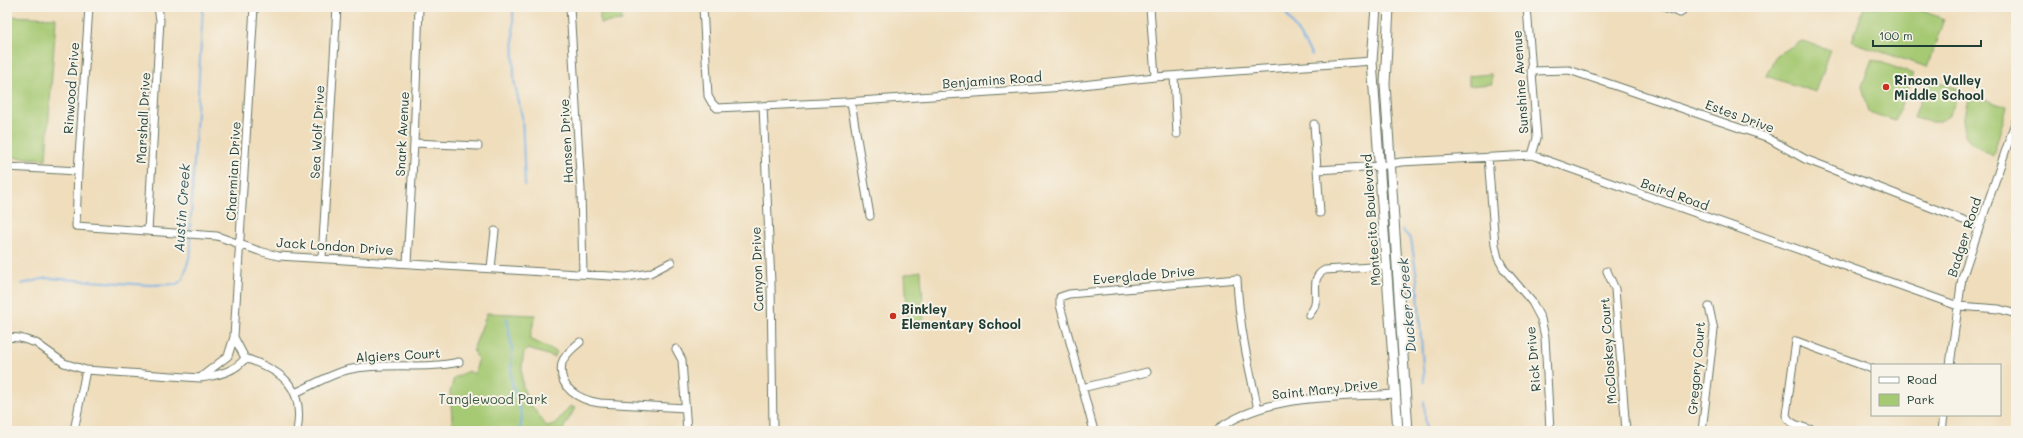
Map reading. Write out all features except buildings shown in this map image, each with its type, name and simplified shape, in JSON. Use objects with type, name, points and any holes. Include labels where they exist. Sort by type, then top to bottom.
[{"type":"main road","name":"Montecito Boulevard","points":[[1376,7],[1372,61],[1398,431]]},
{"type":"main road","name":"Montecito Boulevard","points":[[1389,7],[1385,84],[1408,431]]},
{"type":"street","name":"Rinwood Drive","points":[[78,171],[88,7]]},
{"type":"street","name":"Marshall Drive","points":[[148,231],[160,20],[158,7]]},
{"type":"street","name":"Charmian Drive","points":[[200,378],[228,356],[234,337],[254,7]]},
{"type":"street","name":"Sea Wolf Drive","points":[[322,258],[337,7]]},
{"type":"street","name":"Snark Avenue","points":[[407,263],[414,143],[419,7]]},
{"type":"street","name":"Hansen Drive","points":[[570,7],[581,190],[583,274]]},
{"type":"street","name":"Benjamins Road","points":[[703,7],[708,96],[717,108],[851,102],[1073,86],[1155,77],[1372,61]]},
{"type":"street","points":[[1150,7],[1155,77]]},
{"type":"street","name":"Sunshine Avenue","points":[[1527,7],[1537,138],[1532,155]]},
{"type":"street","points":[[1664,7],[1683,10]]},
{"type":"street","name":"Estes Drive","points":[[1532,71],[1569,70],[1766,137],[1805,159],[1979,226]]},
{"type":"street","points":[[1174,76],[1177,134]]},
{"type":"street","points":[[851,102],[870,216]]},
{"type":"street","name":"Canyon Drive","points":[[763,106],[770,282],[772,431]]},
{"type":"street","name":"Badger Road","points":[[1950,364],[1962,278],[2016,120]]},
{"type":"street","points":[[1314,124],[1320,213]]},
{"type":"street","points":[[414,143],[478,146]]},
{"type":"street","name":"Baird Road","points":[[1318,170],[1532,155],[1958,306],[1999,310],[2016,314]]},
{"type":"street","name":"Rick Drive","points":[[1488,157],[1495,245],[1498,258],[1504,269],[1536,308],[1543,324],[1550,431]]},
{"type":"street","points":[[7,167],[78,171]]},
{"type":"street","name":"Jack London Drive","points":[[78,171],[76,226],[217,236],[240,245],[278,256],[627,277],[650,273],[670,262]]},
{"type":"street","points":[[491,268],[495,231]]},
{"type":"street","points":[[1309,315],[1315,305],[1316,278],[1319,272],[1325,270],[1387,266]]},
{"type":"street","name":"McCloskey Court","points":[[1607,271],[1616,289],[1626,431]]},
{"type":"street","name":"Everglade Drive","points":[[1094,431],[1060,305],[1060,297],[1075,293],[1237,279],[1239,314],[1244,347],[1258,409]]},
{"type":"street","name":"Gregory Court","points":[[1702,431],[1714,330],[1713,318],[1709,307]]},
{"type":"street","points":[[7,337],[20,338],[36,344],[64,363],[86,370],[200,378],[216,376],[242,362],[244,358],[260,363],[291,385],[295,393],[298,412],[297,431]]},
{"type":"street","name":"Charmian Drive","points":[[234,337],[244,358]]},
{"type":"street","points":[[1815,431],[1794,424],[1786,415],[1796,341],[1871,369]]},
{"type":"street","points":[[580,342],[562,362],[562,374],[568,387],[576,396],[588,401],[600,403],[685,408]]},
{"type":"street","points":[[676,349],[682,360],[687,431]]},
{"type":"street","name":"Algiers Court","points":[[295,393],[351,369],[399,366],[441,366],[459,362]]},
{"type":"street","points":[[74,431],[86,370]]},
{"type":"street","points":[[1082,388],[1148,372]]},
{"type":"street","name":"Saint Mary Drive","points":[[1214,431],[1258,409],[1279,403],[1396,394]]},
{"type":"street","points":[[1942,431],[1944,416]]},
{"type":"green space","points":[[1864,7],[1912,7],[1944,19],[1927,67],[1852,42]]},
{"type":"green space","points":[[621,11],[622,21],[600,23],[600,12]]},
{"type":"green space","points":[[7,16],[56,18],[46,159],[7,157]]},
{"type":"green space","points":[[1802,41],[1831,50],[1816,92],[1766,76],[1776,55]]},
{"type":"green space","points":[[1872,59],[1913,74],[1895,121],[1869,112],[1862,86]]},
{"type":"green space","points":[[1491,74],[1492,84],[1468,86],[1468,76]]},
{"type":"green space","points":[[1927,79],[1959,89],[1949,114],[1946,118],[1936,122],[1914,118]]},
{"type":"green space","points":[[1969,95],[2007,107],[1993,156],[1973,143],[1967,138],[1964,132],[1964,118]]},
{"type":"green space","points":[[921,271],[924,324],[908,324],[905,274]]},
{"type":"green space","name":"Tanglewood Park","points":[[487,313],[535,315],[530,339],[557,352],[554,357],[528,349],[524,352],[522,365],[523,385],[529,401],[547,427],[554,425],[570,406],[575,408],[562,431],[453,431],[450,392],[454,378],[468,371],[475,374],[478,360],[473,350]]},
{"type":"waterway","name":"Austin Creek","points":[[190,232],[203,7]]},
{"type":"waterway","points":[[513,7],[514,80],[522,116],[525,185]]},
{"type":"waterway","name":"Ducker Creek","points":[[1282,7],[1312,55]]},
{"type":"waterway","name":"Ducker Creek","points":[[1402,230],[1411,239],[1417,278],[1424,382]]},
{"type":"waterway","name":"Austin Creek","points":[[22,284],[46,278],[149,285],[177,284],[183,279],[191,251],[190,236]]},
{"type":"waterway","points":[[507,318],[512,350],[511,380],[522,416],[520,431]]},
{"type":"waterway","name":"Ducker Creek","points":[[1424,401],[1426,431]]},
{"type":"place","name":"Rincon Valley Middle School","points":[[1886,87]]},
{"type":"place","name":"Binkley Elementary School","points":[[893,316]]}]
